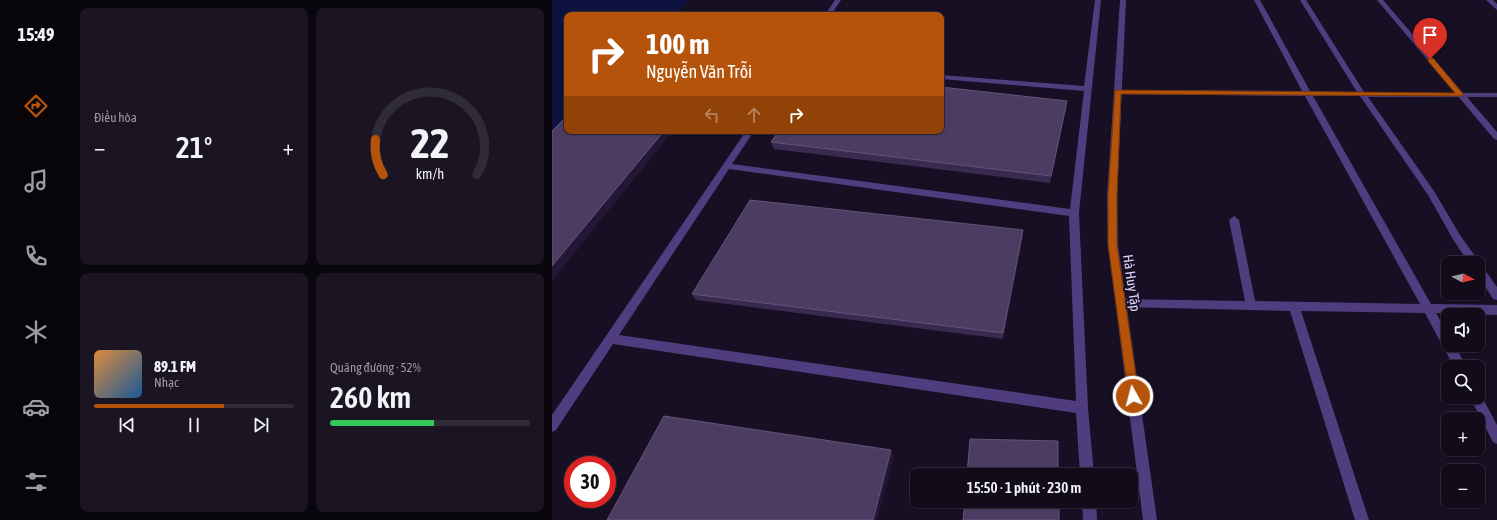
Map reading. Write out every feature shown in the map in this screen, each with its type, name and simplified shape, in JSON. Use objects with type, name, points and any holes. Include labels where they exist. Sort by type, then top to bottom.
[{"type":"street","points":[[830,12],[838,0]]},
{"type":"street","points":[[1086,468],[1082,408],[1074,213],[1098,0]]},
{"type":"street","name":"Hà Huy Tập","points":[[1122,0],[1112,195],[1113,238],[1150,520]]},
{"type":"street","points":[[1256,0],[1307,94],[1441,331]]},
{"type":"street","points":[[1303,0],[1362,94],[1431,193],[1457,238],[1470,256]]},
{"type":"street","points":[[1380,0],[1497,137]]},
{"type":"street","points":[[1489,0],[1497,8]]},
{"type":"street","points":[[944,77],[1088,89]]},
{"type":"street","points":[[1118,92],[1497,95]]},
{"type":"street","points":[[552,426],[748,134]]},
{"type":"street","points":[[727,166],[1074,213]]},
{"type":"street","points":[[1234,220],[1251,306]]},
{"type":"street","points":[[1485,278],[1497,296]]},
{"type":"street","points":[[1121,303],[1497,310]]},
{"type":"street","points":[[1294,307],[1362,520]]},
{"type":"street","points":[[611,339],[1082,408]]},
{"type":"street","points":[[1480,404],[1497,438]]},
{"type":"street","points":[[1089,508],[1090,520]]},
{"type":"shaded area","points":[[552,0],[689,0],[677,12],[564,12],[564,124],[552,136]]},
{"type":"building","points":[[944,87],[1067,101],[1051,176],[771,142],[777,134],[944,134]]},
{"type":"building","points":[[564,119],[564,134],[662,134],[552,266],[552,131]]},
{"type":"building","points":[[750,200],[1023,230],[1003,333],[692,294]]},
{"type":"building","points":[[664,416],[891,450],[873,520],[607,520],[614,508],[616,508],[616,504]]},
{"type":"building","points":[[970,439],[1058,441],[1058,468],[968,468]]},
{"type":"building","points":[[964,508],[1059,508],[1059,520],[963,520]]},
{"type":"route","points":[[1133,396],[1113,245],[1112,195],[1118,92],[1460,95],[1430,59]]}]
